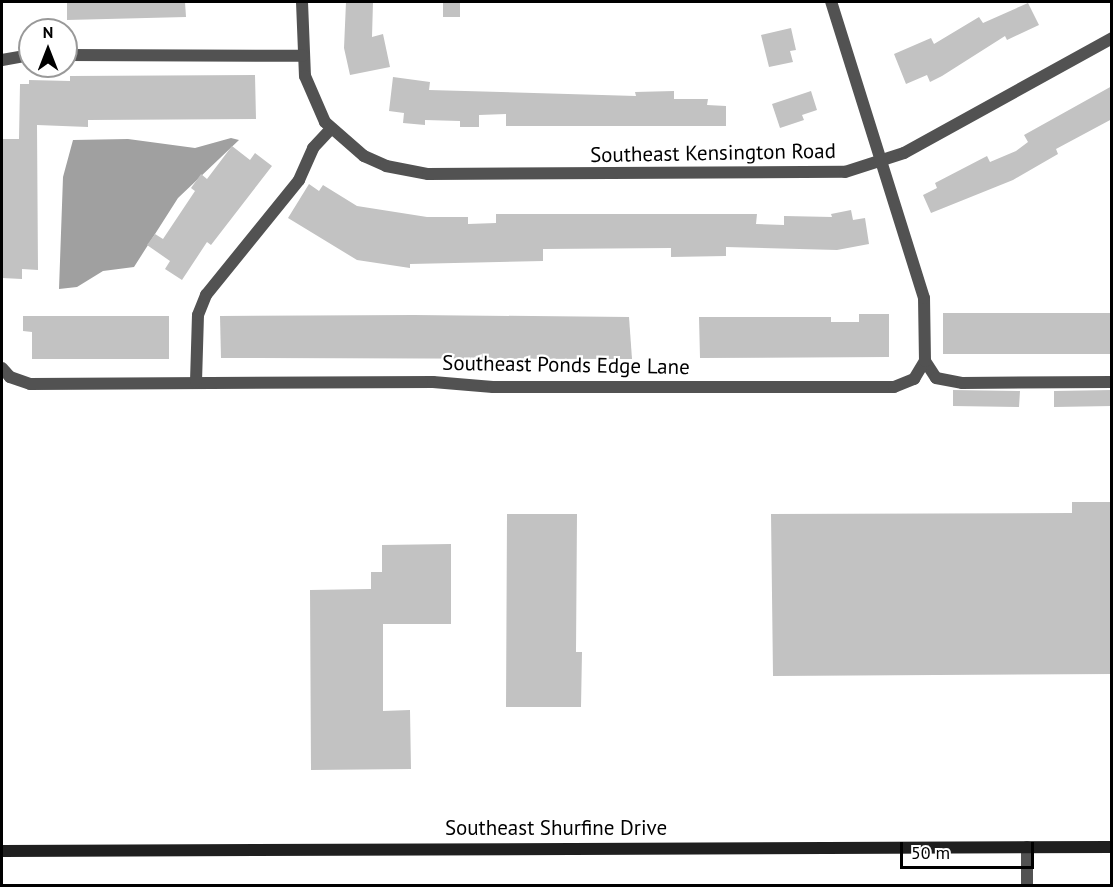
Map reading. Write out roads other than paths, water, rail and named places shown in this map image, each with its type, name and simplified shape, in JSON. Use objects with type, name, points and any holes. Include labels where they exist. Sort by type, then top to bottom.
[{"type":"street","name":"Southeast Kensington Road","points":[[302,2],[303,56],[311,97],[331,129],[364,156],[386,166],[428,174],[811,174],[845,172],[880,162],[931,139],[1112,38]]},
{"type":"street","points":[[831,2],[924,297],[925,361],[936,378],[962,383],[1112,382]]},
{"type":"street","points":[[78,55],[303,56]]},
{"type":"street","points":[[2,60],[18,57]]},
{"type":"street","points":[[196,382],[198,315],[206,295],[298,180],[313,148],[331,129]]},
{"type":"street","name":"Southeast Ponds Edge Lane","points":[[2,368],[10,377],[30,384],[196,382],[894,387],[914,379],[925,361]]},
{"type":"street","points":[[1027,847],[1027,885]]},
{"type":"street","name":"Southeast Shurfine Drive","points":[[2,851],[1112,847]]}]
